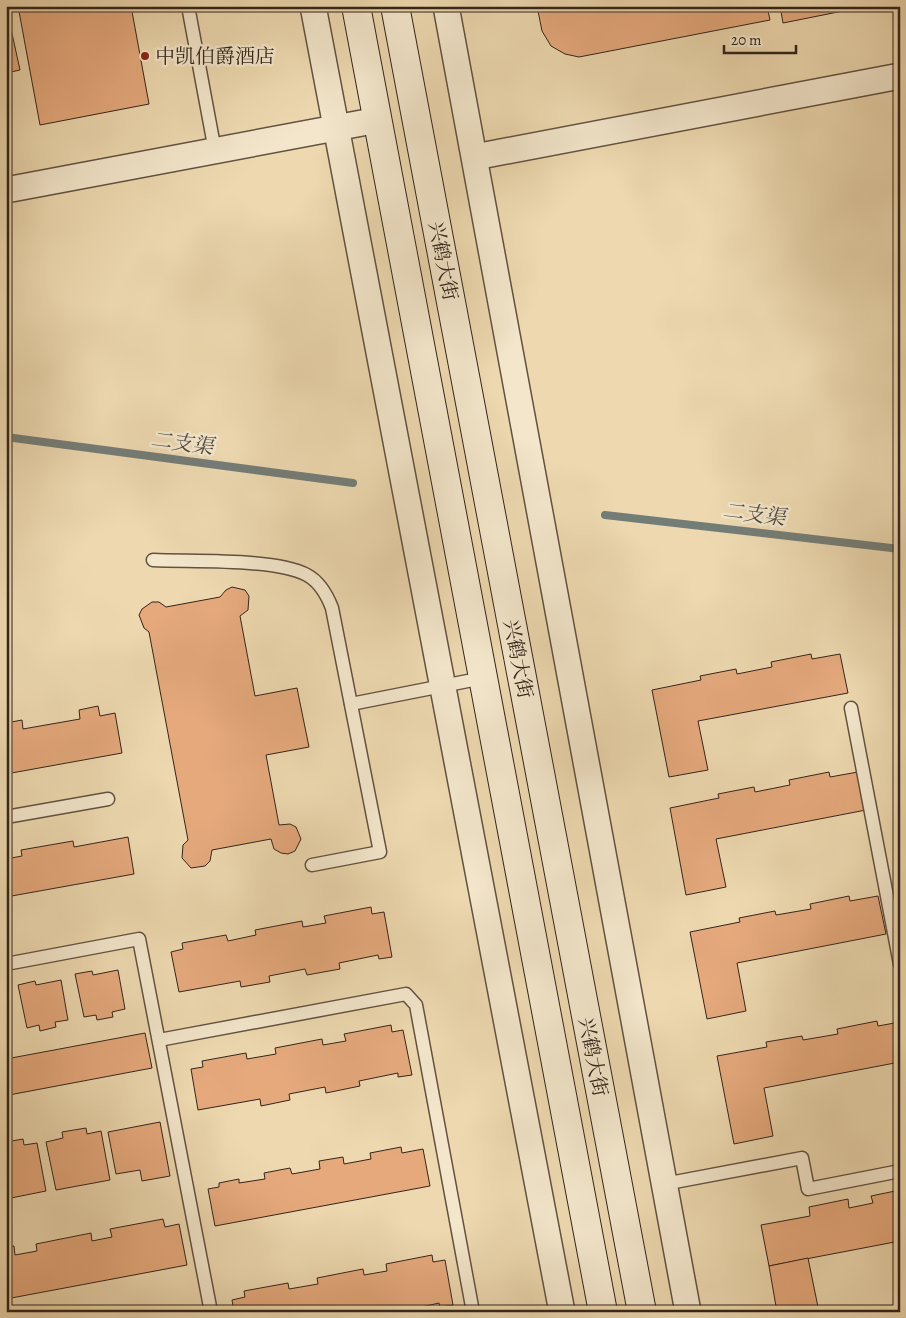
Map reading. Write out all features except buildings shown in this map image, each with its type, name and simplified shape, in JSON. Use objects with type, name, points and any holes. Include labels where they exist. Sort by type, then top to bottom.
[{"type":"main road","name":"兴鹤大街","points":[[356,6],[603,1312]]},
{"type":"main road","name":"兴鹤大街","points":[[394,6],[642,1312]]},
{"type":"street","points":[[313,6],[562,1312]]},
{"type":"street","points":[[446,6],[688,1312]]},
{"type":"street","points":[[475,157],[900,76]]},
{"type":"street","points":[[6,190],[378,120]]},
{"type":"lane","points":[[188,6],[215,151]]},
{"type":"lane","points":[[153,560],[275,565],[308,576],[325,591],[332,608],[380,852],[312,865]]},
{"type":"lane","points":[[351,704],[483,678]]},
{"type":"lane","points":[[851,708],[900,964]]},
{"type":"lane","points":[[6,817],[108,799]]},
{"type":"lane","points":[[6,964],[139,939],[211,1312]]},
{"type":"lane","points":[[158,1040],[406,994],[416,1005],[473,1312]]},
{"type":"lane","points":[[664,1184],[802,1158],[808,1188],[900,1171]]},
{"type":"waterway","name":"二支渠","points":[[6,437],[353,483]]},
{"type":"waterway","name":"二支渠","points":[[605,515],[900,549]]},
{"type":"place","name":"中凯伯爵酒店","points":[[145,56]]}]
